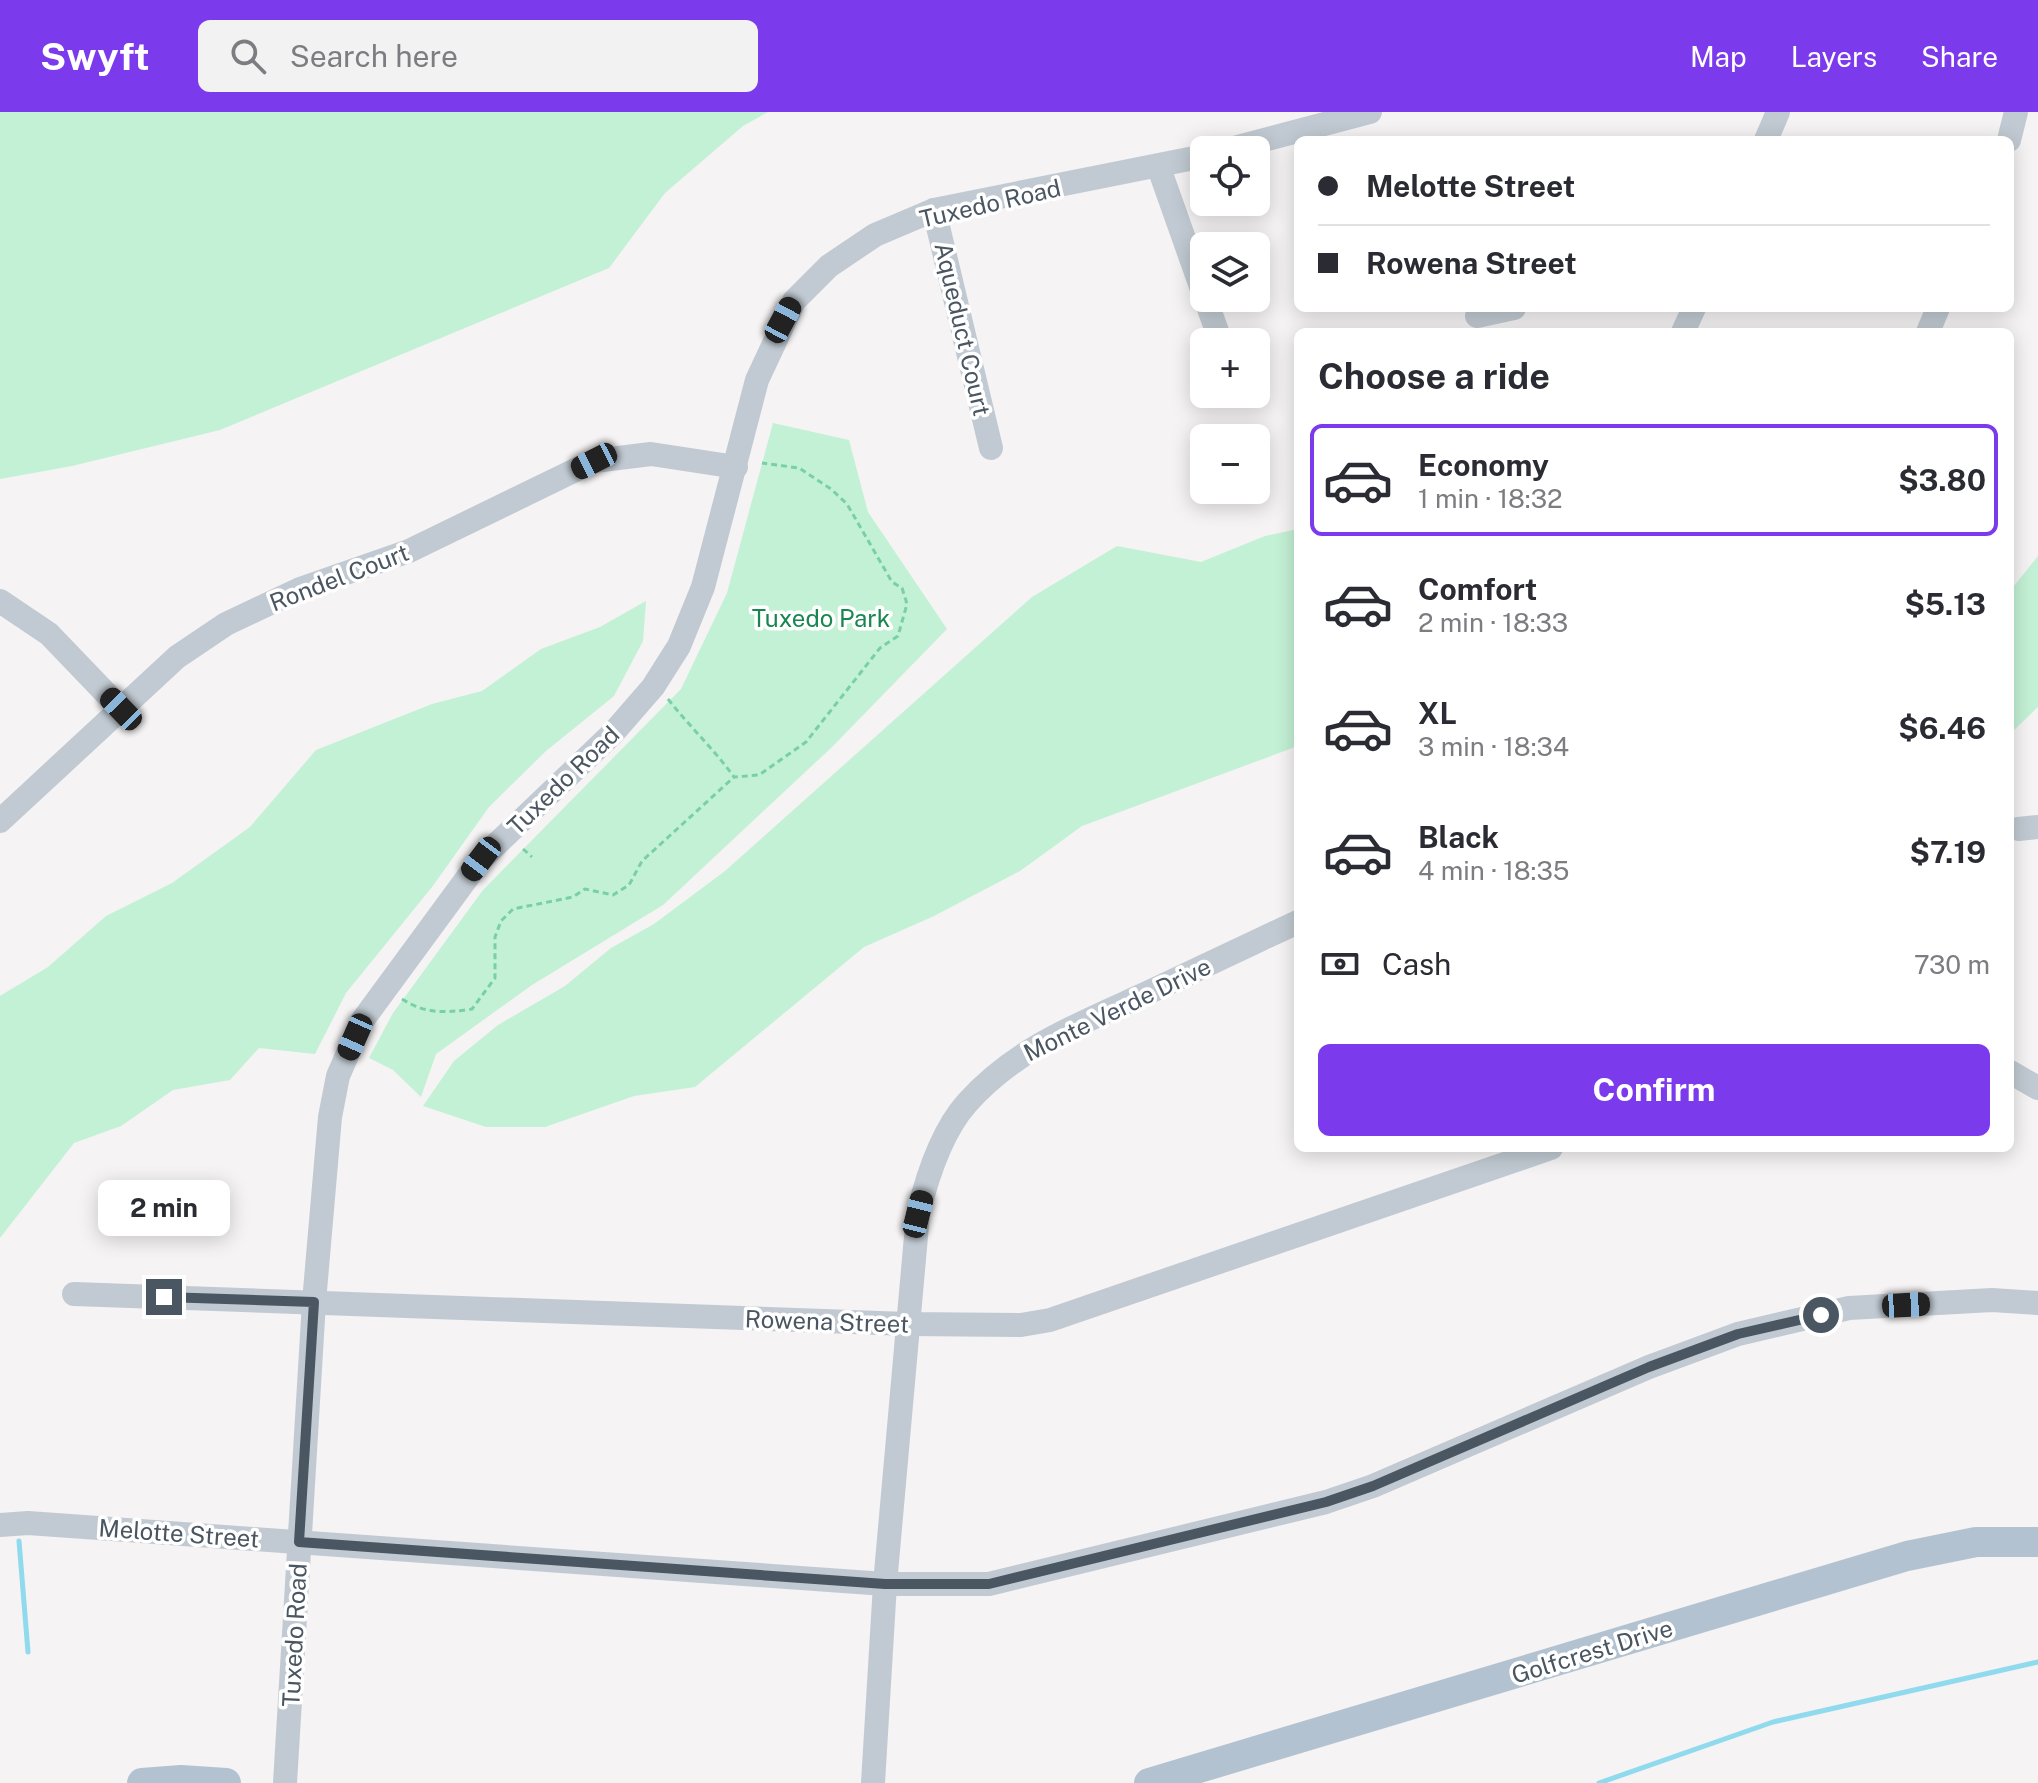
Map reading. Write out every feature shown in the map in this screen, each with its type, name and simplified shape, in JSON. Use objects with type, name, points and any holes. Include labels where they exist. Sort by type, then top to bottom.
[{"type":"main road","name":"Golfcrest Drive","points":[[1149,1783],[1907,1556],[1976,1542],[2038,1542]]},
{"type":"main road","points":[[142,1783],[181,1780],[226,1783]]},
{"type":"street","points":[[1270,138],[1370,112]]},
{"type":"street","points":[[1768,136],[1778,112]]},
{"type":"street","points":[[2010,136],[2016,112]]},
{"type":"street","name":"Tuxedo Road","points":[[285,1783],[314,1302],[330,1117],[338,1076],[362,1021],[481,859],[613,733],[653,687],[679,646],[703,587],[757,380],[794,301],[829,266],[875,235],[934,210],[1190,160]]},
{"type":"street","points":[[1159,168],[1190,257]]},
{"type":"street","name":"Aqueduct Court","points":[[934,210],[991,448]]},
{"type":"street","points":[[1477,316],[1496,312]]},
{"type":"street","name":"Rondel Court","points":[[0,821],[177,657],[226,624],[300,589],[409,551],[594,461],[651,454],[736,467]]},
{"type":"street","points":[[0,601],[49,634],[121,709]]},
{"type":"street","name":"Monte Verde Drive","points":[[873,1783],[885,1584],[918,1214],[924,1187],[947,1132],[965,1105],[1007,1064],[1049,1038],[1294,924]]},
{"type":"street","points":[[2014,1074],[2038,1088]]},
{"type":"street","name":"Rowena Street","points":[[74,1294],[907,1324],[1021,1325],[1050,1320],[1539,1152]]},
{"type":"street","name":"Melotte Street","points":[[0,1525],[28,1523],[885,1584],[989,1584],[1326,1502],[1373,1486],[1649,1367],[1738,1334],[1849,1308],[1992,1300],[2038,1303]]},
{"type":"path","points":[[402,999],[418,1009],[442,1013],[472,1009],[495,978],[495,937],[501,921],[513,909],[573,897],[585,889],[613,895],[629,885],[642,861],[734,777],[759,775],[806,742],[880,648],[898,636],[907,604],[902,588],[892,582],[839,496],[799,468],[762,463]]},
{"type":"path","points":[[667,698],[683,720],[710,743],[734,777]]},
{"type":"path","points":[[522,850],[531,857]]},
{"type":"green space","points":[[0,112],[768,112],[743,126],[665,193],[609,268],[220,430],[72,466],[0,479]]},
{"type":"green space","name":"Tuxedo Park","points":[[773,423],[849,440],[868,512],[947,629],[832,747],[663,905],[532,985],[436,1054],[421,1097],[393,1070],[369,1058],[393,1013],[483,890],[681,689],[727,593]]},
{"type":"green space","points":[[1294,530],[1294,747],[1082,826],[1020,871],[934,916],[864,947],[695,1087],[634,1096],[545,1127],[486,1127],[423,1106],[454,1061],[498,1025],[565,986],[611,948],[654,924],[725,871],[1032,597],[1117,546],[1201,562],[1265,536]]},
{"type":"green space","points":[[2038,556],[2038,707],[2014,730],[2014,586]]},
{"type":"green space","points":[[646,601],[643,641],[614,696],[546,751],[489,807],[432,887],[346,993],[315,1054],[259,1048],[230,1080],[173,1090],[121,1126],[74,1143],[0,1238],[0,996],[48,967],[106,916],[172,883],[250,827],[316,750],[432,704],[482,691],[541,649],[600,627]]},
{"type":"waterway","points":[[19,1541],[28,1652]]},
{"type":"waterway","points":[[1599,1783],[1773,1722],[2038,1662]]},
{"type":"route","points":[[164,1297],[314,1302],[299,1542],[885,1584],[989,1584],[1326,1502],[1373,1486],[1649,1367],[1738,1334],[1821,1315]]}]
